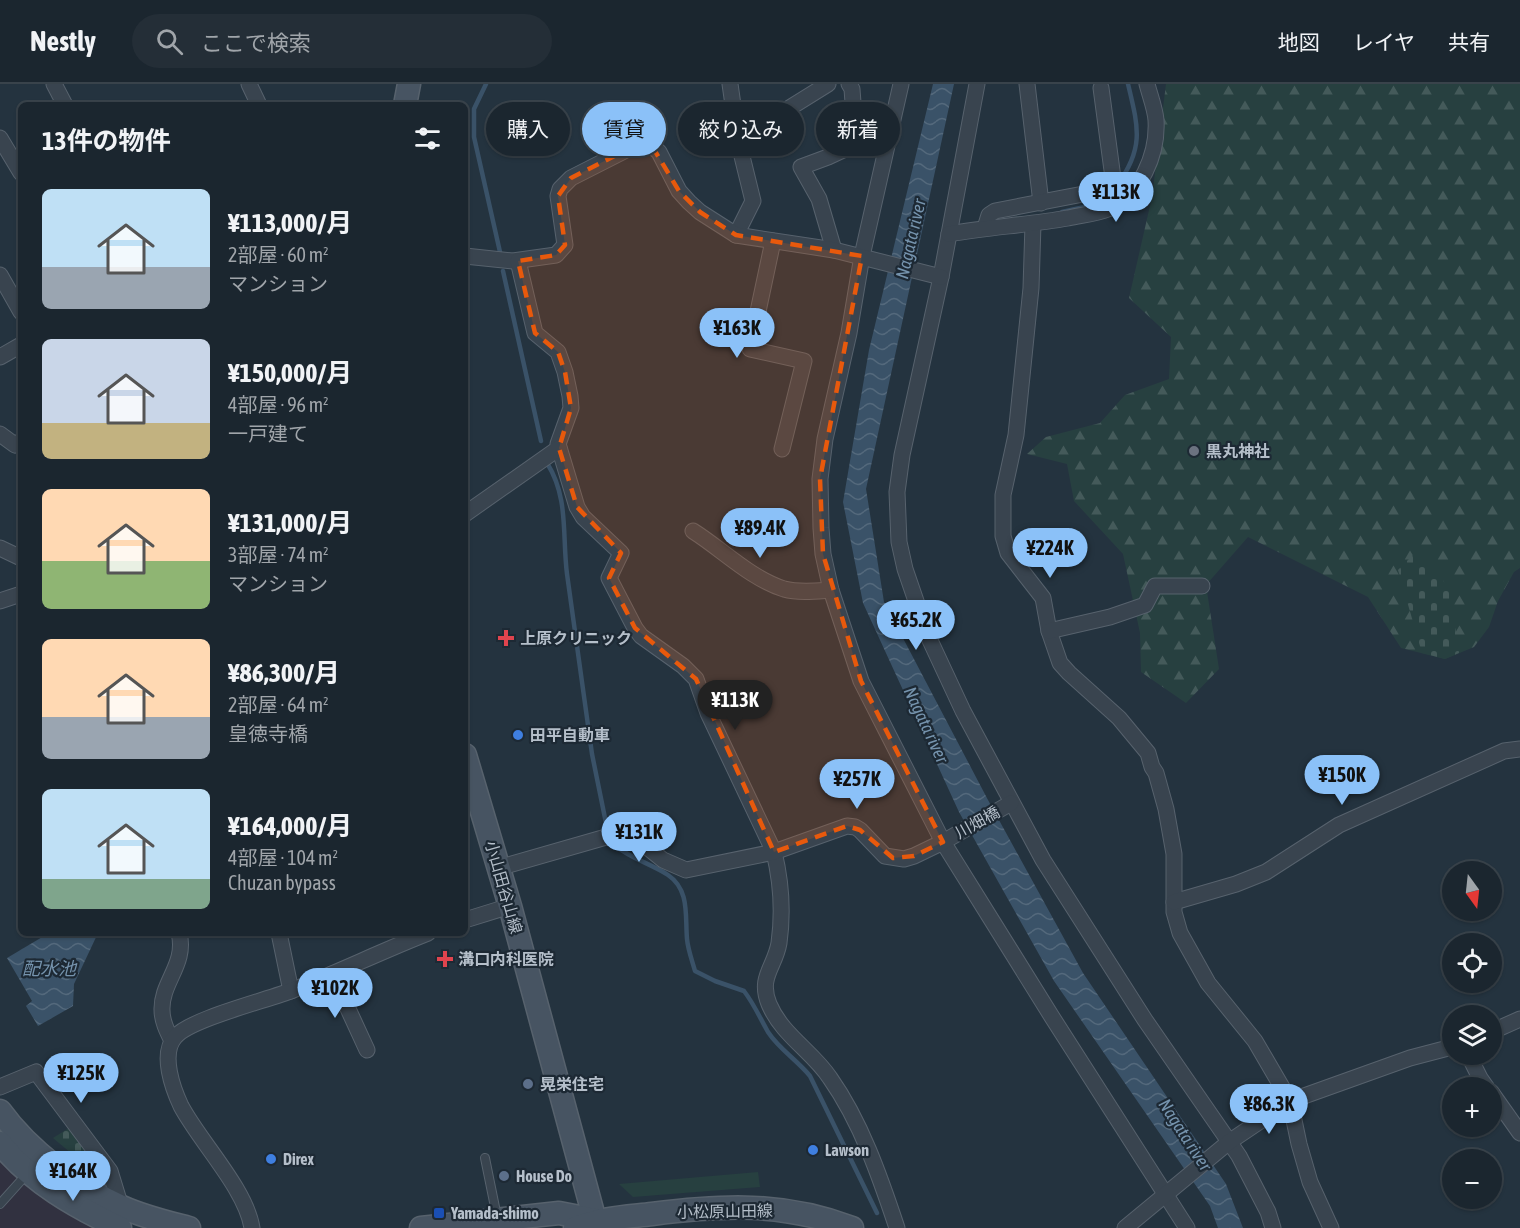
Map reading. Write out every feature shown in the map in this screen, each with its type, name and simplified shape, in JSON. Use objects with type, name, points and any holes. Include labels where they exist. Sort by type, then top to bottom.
[{"type":"street","points":[[54,84],[63,102]]},
{"type":"street","points":[[249,84],[258,102]]},
{"type":"street","points":[[406,102],[409,84]]},
{"type":"street","points":[[730,84],[733,102]]},
{"type":"street","points":[[799,102],[828,84]]},
{"type":"street","points":[[834,250],[819,199],[801,167],[856,144],[852,89],[849,84]]},
{"type":"street","points":[[901,84],[862,256],[849,333],[825,440],[820,479],[823,554],[831,590],[861,681],[943,842],[1187,1228]]},
{"type":"street","points":[[977,84],[941,277],[902,455],[897,492],[899,542],[905,569],[928,636],[963,711],[1042,860],[1126,990],[1229,1142],[1263,1202],[1274,1228]]},
{"type":"street","points":[[1027,84],[1041,203]]},
{"type":"street","points":[[948,234],[1033,224],[1109,208],[1125,199],[1142,180],[1150,161],[1156,121],[1147,84]]},
{"type":"street","points":[[985,228],[989,215],[995,211],[1041,203],[1108,186],[1113,178],[1101,88]]},
{"type":"street","points":[[0,138],[18,168]]},
{"type":"street","points":[[468,256],[518,261],[556,255],[566,245],[558,196],[564,184],[571,178],[632,147],[645,144],[659,152],[679,191],[689,202],[700,212],[736,235],[834,250],[941,277]]},
{"type":"street","points":[[736,235],[753,201],[742,156]]},
{"type":"street","points":[[1033,224],[1031,288],[1016,435],[1003,495],[1003,536],[1008,553],[1043,598],[1049,631],[1060,663],[1119,718],[1148,753],[1166,809],[1174,854],[1174,912],[1180,933],[1208,983],[1255,1041],[1290,1101],[1310,1182],[1331,1228]]},
{"type":"street","points":[[772,241],[750,349],[804,361],[782,449]]},
{"type":"street","points":[[518,261],[535,333],[558,352],[565,372],[571,408],[558,444],[577,507],[584,517],[621,553],[609,578],[635,628],[641,636],[683,666],[696,679],[713,723],[774,852],[780,901],[780,929],[779,946],[765,981],[769,1004],[784,1030],[822,1066],[832,1080],[860,1130],[897,1228]]},
{"type":"street","points":[[0,275],[18,307]]},
{"type":"street","points":[[0,357],[18,347]]},
{"type":"street","points":[[0,434],[15,445],[18,443]]},
{"type":"street","points":[[468,512],[559,448]]},
{"type":"street","points":[[693,531],[750,572],[785,589],[811,592],[831,590]]},
{"type":"street","points":[[0,548],[18,557]]},
{"type":"street","points":[[1049,631],[1110,617],[1145,605],[1155,586],[1202,586]]},
{"type":"street","points":[[0,602],[18,595]]},
{"type":"street","points":[[1174,902],[1236,884],[1266,872],[1339,825],[1504,751],[1520,749]]},
{"type":"street","name":"小山田谷山線","points":[[468,765],[510,906],[589,1225]]},
{"type":"street","name":"川畑橋","points":[[774,852],[847,826],[860,830],[885,856],[893,858],[914,856],[1011,803]]},
{"type":"street","points":[[498,868],[627,831],[663,860],[686,870],[774,852]]},
{"type":"street","points":[[468,919],[510,906]]},
{"type":"street","points":[[172,1041],[164,1024],[162,1009],[166,991],[178,965],[181,948],[179,936]]},
{"type":"street","points":[[280,936],[291,991]]},
{"type":"street","points":[[252,1228],[246,1206],[183,1109],[172,1086],[168,1072],[172,1041],[186,1028],[291,991],[421,936]]},
{"type":"street","points":[[333,974],[367,1050]]},
{"type":"street","points":[[1502,1027],[1520,1019]]},
{"type":"street","points":[[1125,1228],[1229,1142],[1290,1101],[1410,1058],[1442,1050]]},
{"type":"street","points":[[0,1087],[36,1072],[110,1172],[121,1217]]},
{"type":"street","points":[[1502,1107],[1520,1132]]},
{"type":"street","points":[[0,1111],[35,1163],[63,1197],[87,1212],[153,1219],[189,1228]]},
{"type":"street","points":[[0,1143],[35,1163]]},
{"type":"street","name":"小松原山田線","points":[[421,1228],[559,1213],[589,1225],[690,1209],[750,1207],[792,1210],[852,1228]]},
{"type":"lane","points":[[485,1158],[497,1219]]},
{"type":"lane","points":[[0,1204],[35,1163]]},
{"type":"highlighted area","points":[[652,146],[679,191],[700,212],[736,235],[862,256],[820,479],[823,554],[861,681],[943,842],[914,856],[893,858],[860,830],[847,826],[774,852],[696,679],[635,628],[609,578],[621,553],[577,507],[559,448],[571,408],[565,372],[558,352],[535,333],[518,261],[556,255],[565,245],[558,196],[571,178],[632,147]]},
{"type":"shaded area","points":[[0,1159],[100,1228],[0,1228]]},
{"type":"green space","points":[[1166,84],[1520,84],[1520,568],[1514,572],[1498,601],[1489,627],[1474,647],[1445,659],[1401,648],[1368,597],[1248,537],[1206,585],[1219,669],[1186,703],[1141,672],[1140,633],[1123,554],[1074,501],[1067,464],[1027,454],[1046,437],[1100,423],[1125,395],[1169,379],[1171,337],[1129,298],[1152,197]]},
{"type":"green space","points":[[1416,552],[1449,587],[1459,653],[1445,659],[1422,653],[1398,570]]},
{"type":"green space","points":[[69,1128],[100,1173],[53,1138]]},
{"type":"green space","points":[[758,1172],[760,1187],[633,1197],[619,1184]]},
{"type":"water","name":"Nagata river","points":[[933,84],[954,84],[866,489],[884,602],[988,800],[1083,973],[1226,1184],[1243,1228],[1218,1228],[1210,1206],[1054,981],[959,812],[863,603],[843,502],[869,350]]},
{"type":"water","name":"配水池","points":[[44,936],[97,936],[74,984],[73,1006],[38,1026],[26,1006],[32,1001],[7,958]]},
{"type":"waterway","points":[[486,84],[474,109],[474,137],[500,252]]},
{"type":"waterway","points":[[1117,185],[1132,160],[1137,136],[1128,84]]},
{"type":"waterway","points":[[1062,212],[1089,206],[1107,195]]},
{"type":"waterway","points":[[503,271],[541,441]]},
{"type":"waterway","points":[[547,463],[554,476],[562,503],[567,574],[592,754],[607,828]]},
{"type":"waterway","points":[[616,846],[662,871],[680,888],[685,904],[689,951],[695,971],[744,991],[772,1038],[810,1076],[877,1213]]},
{"type":"place","name":"黒丸神社","points":[[1194,451]]},
{"type":"place","name":"上原クリニック","points":[[506,638]]},
{"type":"place","name":"田平自動車","points":[[518,735]]},
{"type":"place","name":"溝口内科医院","points":[[445,959]]},
{"type":"place","name":"晃栄住宅","points":[[528,1084]]},
{"type":"place","name":"Lawson","points":[[813,1150]]},
{"type":"place","name":"Direx","points":[[271,1159]]},
{"type":"place","name":"House Do","points":[[504,1176]]},
{"type":"place","name":"Yamada-shimo","points":[[439,1213]]}]
